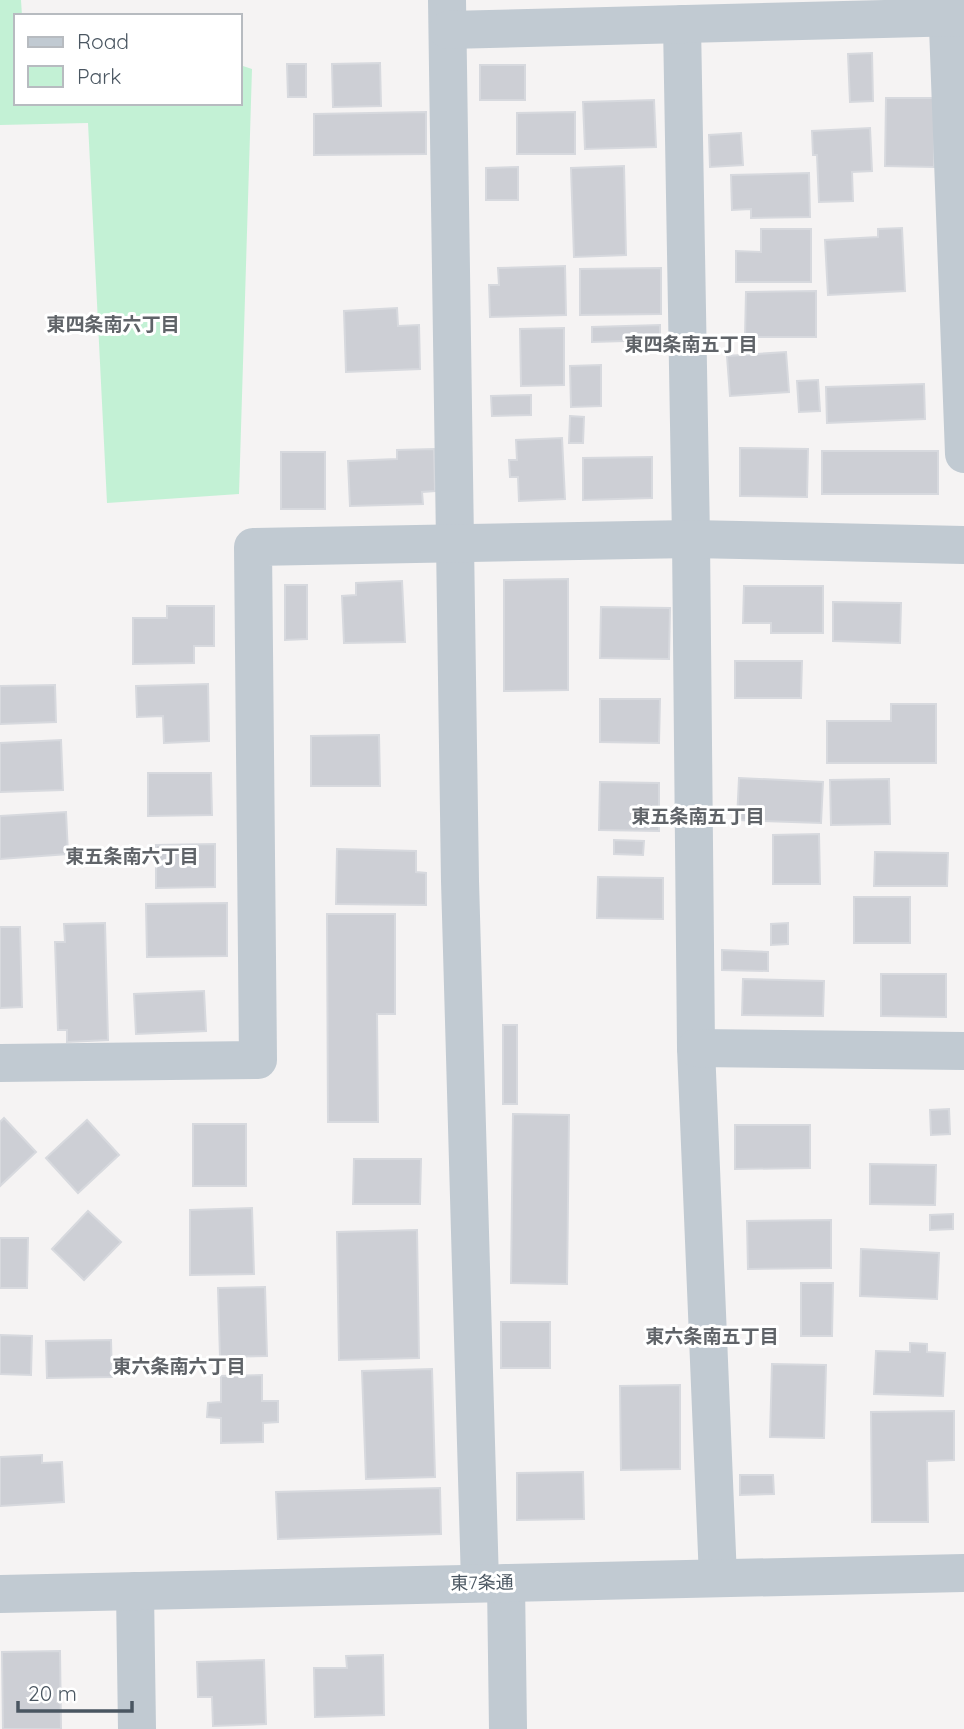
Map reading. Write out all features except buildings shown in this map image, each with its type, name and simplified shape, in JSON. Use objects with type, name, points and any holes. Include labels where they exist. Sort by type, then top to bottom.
[{"type":"street","points":[[508,1729],[493,1583],[460,881],[447,15],[696,16],[953,12],[964,454]]},
{"type":"street","points":[[696,16],[691,539],[696,1048],[718,1578]]},
{"type":"street","points":[[0,1063],[258,1060],[253,547],[691,539],[964,545]]},
{"type":"street","points":[[696,1048],[964,1051]]},
{"type":"street","name":"東7条通","points":[[0,1594],[964,1573]]},
{"type":"street","points":[[135,1591],[137,1729]]},
{"type":"green space","points":[[0,0],[21,0],[22,14],[14,14],[14,105],[242,105],[242,66],[252,69],[239,494],[107,503],[88,123],[0,125]]},
{"type":"district","name":"東四条南六丁目","points":[[113,324]]},
{"type":"district","name":"東四条南五丁目","points":[[691,344]]},
{"type":"district","name":"東五条南五丁目","points":[[698,816]]},
{"type":"district","name":"東五条南六丁目","points":[[132,856]]},
{"type":"district","name":"東六条南五丁目","points":[[712,1336]]},
{"type":"district","name":"東六条南六丁目","points":[[179,1366]]}]
